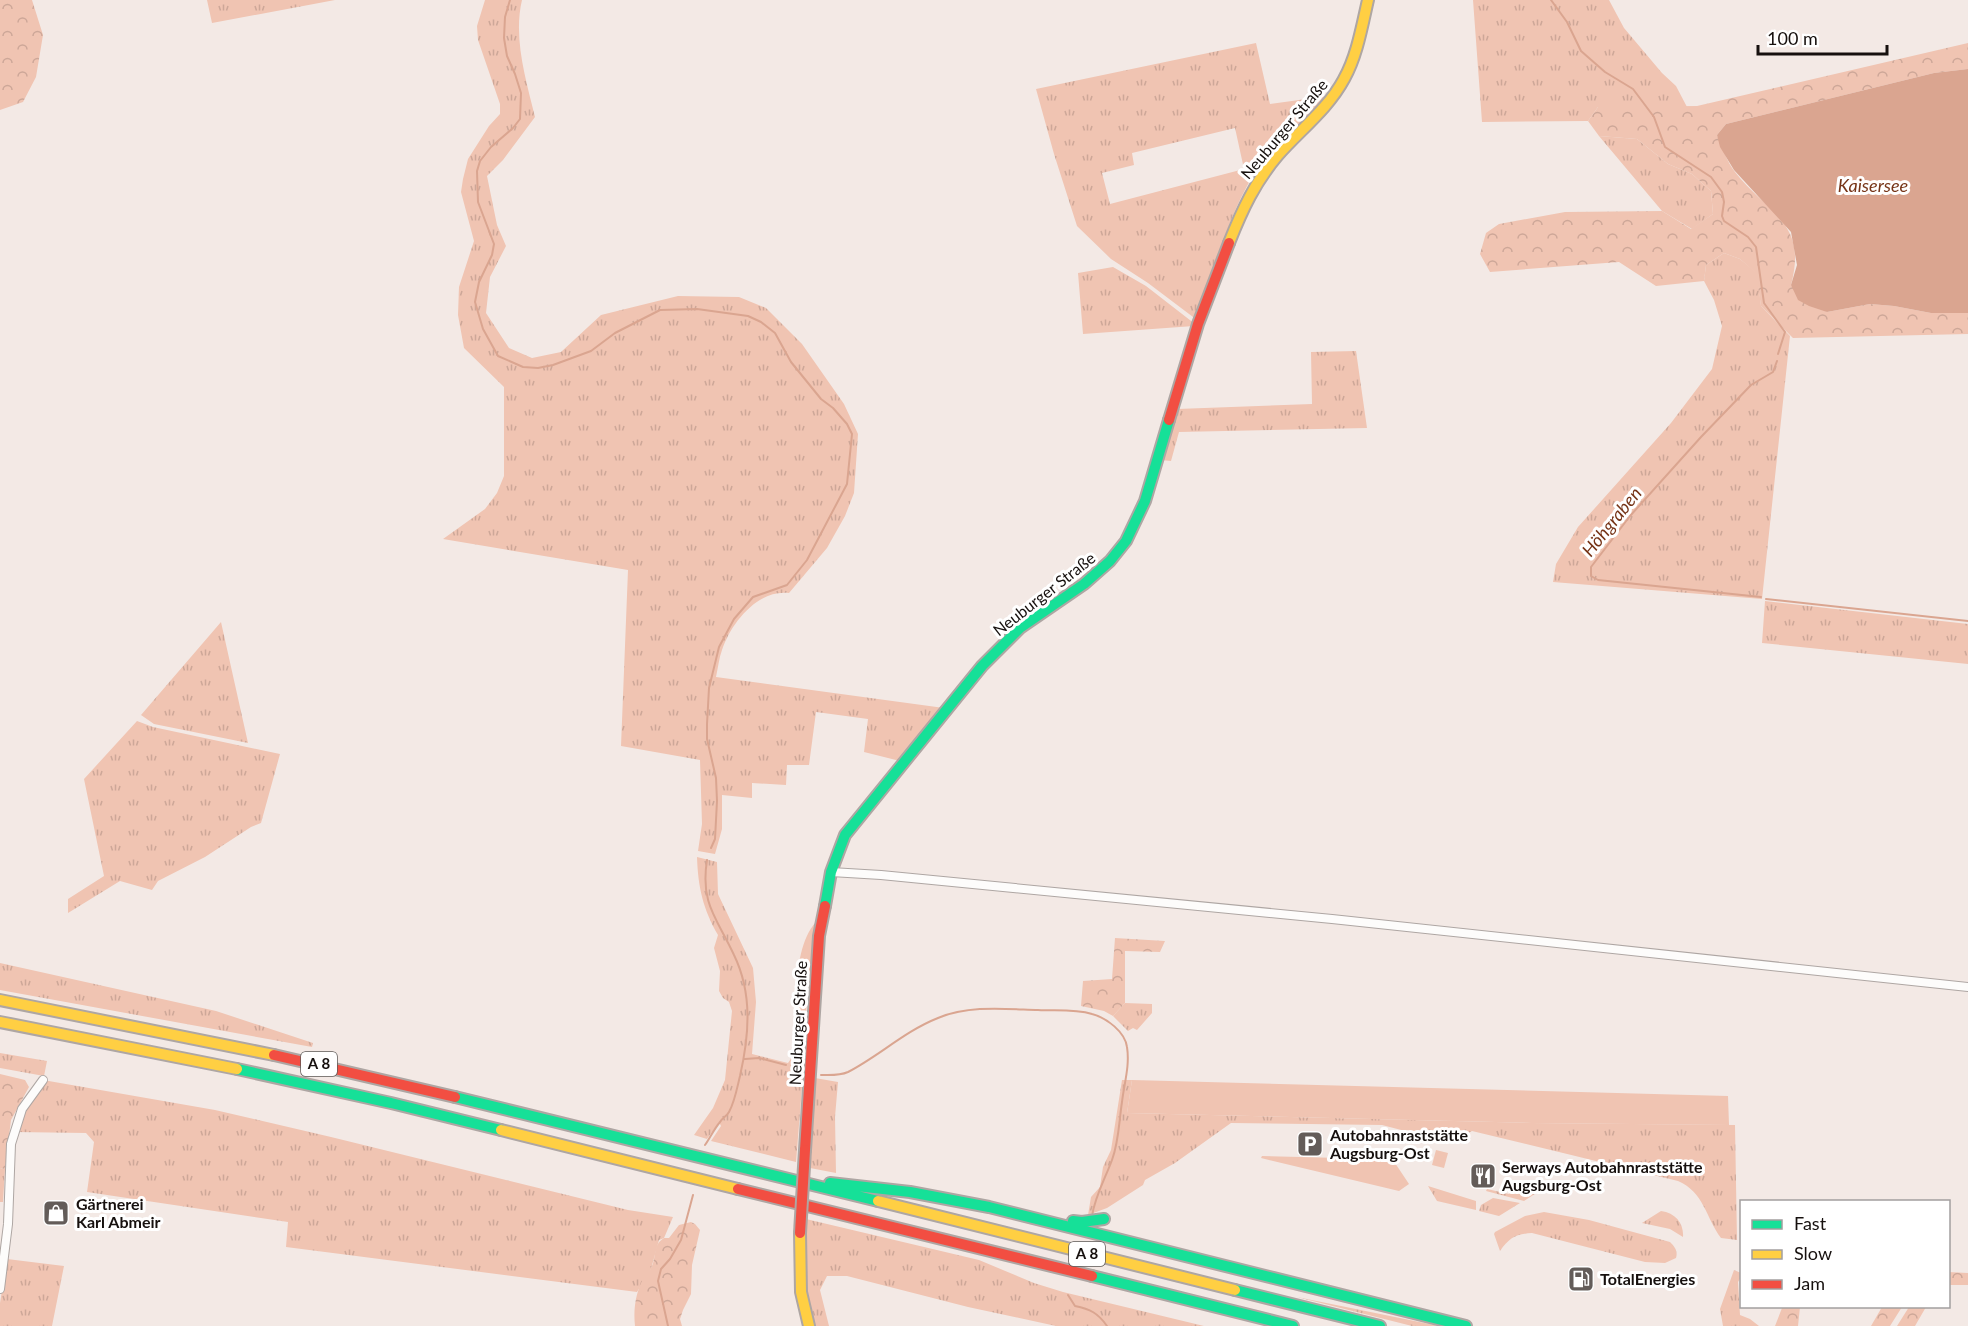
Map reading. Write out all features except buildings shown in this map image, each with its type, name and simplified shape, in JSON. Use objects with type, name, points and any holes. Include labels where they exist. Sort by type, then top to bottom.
[{"type":"main road","name":"Neuburger Straße","points":[[809,1326],[803,1308],[799,1273],[800,1233],[819,936],[831,872],[845,835],[982,666],[1020,628],[1084,584],[1110,561],[1126,541],[1145,501],[1198,324],[1245,203],[1258,180],[1279,154],[1329,102],[1345,78],[1357,44],[1368,0]]},
{"type":"main road","name":"A 8","points":[[0,1000],[238,1047],[397,1082],[1380,1326]]},
{"type":"main road","name":"A 8","points":[[0,1022],[233,1068],[391,1103],[1293,1326]]},
{"type":"main road","points":[[795,1181],[860,1185],[953,1199],[1042,1219],[1466,1326]]},
{"type":"main road","points":[[1042,1219],[1058,1217],[1082,1222],[1104,1220]]},
{"type":"street","points":[[831,872],[1332,919],[1968,987]]},
{"type":"street","points":[[0,1289],[8,1224],[11,1144],[22,1109],[43,1080]]},
{"type":"green space","points":[[0,0],[32,0],[43,35],[36,77],[23,102],[0,110]]},
{"type":"green space","points":[[207,0],[335,0],[212,23]]},
{"type":"green space","points":[[485,0],[522,0],[520,44],[535,117],[503,160],[487,176],[497,225],[506,246],[490,277],[486,313],[509,348],[532,358],[561,352],[601,315],[678,296],[739,297],[766,308],[802,344],[844,404],[858,434],[854,493],[845,516],[827,548],[789,593],[767,596],[747,610],[739,619],[722,650],[716,677],[944,708],[900,761],[864,752],[868,719],[816,712],[809,765],[787,765],[786,785],[752,783],[752,798],[722,795],[722,829],[715,854],[698,851],[702,824],[700,760],[621,746],[628,570],[443,539],[485,509],[497,493],[504,476],[504,387],[464,348],[458,315],[459,287],[474,241],[461,192],[463,179],[468,159],[489,126],[500,114],[500,104],[478,40],[477,26]]},
{"type":"green space","points":[[1473,0],[1609,0],[1624,28],[1676,86],[1687,107],[1598,107],[1588,121],[1482,122]]},
{"type":"green space","points":[[1256,43],[1270,104],[1328,96],[1260,165],[1249,182],[1231,220],[1197,320],[1148,283],[1111,259],[1077,226],[1036,89]],"holes":[[[1235,128],[1244,169],[1110,204],[1102,173],[1134,165],[1132,153]]]},
{"type":"green space","points":[[1968,43],[1968,69],[1934,73],[1726,124],[1717,135],[1735,172],[1782,221],[1789,233],[1794,247],[1795,264],[1791,285],[1827,312],[1870,304],[1931,313],[1968,313],[1968,334],[1793,338],[1761,306],[1756,273],[1740,259],[1724,253],[1706,265],[1704,281],[1656,286],[1619,262],[1490,272],[1480,254],[1486,233],[1499,224],[1565,212],[1662,211],[1691,229],[1713,214],[1711,191],[1692,174],[1668,164],[1637,139],[1599,136],[1588,121],[1598,107],[1697,106]]},
{"type":"green space","points":[[1599,136],[1637,139],[1668,164],[1692,174],[1711,191],[1713,214],[1692,229],[1662,211]]},
{"type":"green space","points":[[1724,253],[1740,259],[1757,273],[1761,306],[1790,336],[1762,599],[1553,582],[1556,564],[1578,527],[1671,423],[1712,369],[1722,326],[1714,300],[1704,281],[1706,265]]},
{"type":"green space","points":[[1113,267],[1146,286],[1195,324],[1194,326],[1083,334],[1078,273]]},
{"type":"green space","points":[[1356,351],[1367,428],[1179,432],[1171,461],[1161,460],[1177,409],[1312,404],[1311,352]]},
{"type":"green space","points":[[1765,601],[1968,624],[1968,664],[1762,643]]},
{"type":"green space","points":[[221,622],[248,743],[154,724],[141,715]]},
{"type":"green space","points":[[137,721],[153,727],[280,754],[261,823],[205,857],[158,881],[152,890],[120,881],[68,913],[68,899],[104,876],[84,779]]},
{"type":"green space","points":[[697,857],[717,862],[718,894],[753,968],[756,1002],[752,1054],[788,1063],[792,1056],[797,1027],[796,989],[799,962],[807,936],[816,922],[807,996],[796,1162],[711,1141],[721,1126],[719,1122],[707,1139],[694,1135],[713,1108],[725,1080],[732,1011],[729,1002],[719,991],[720,971],[714,948],[718,935],[702,898]]},
{"type":"green space","points":[[1115,938],[1165,941],[1160,952],[1125,951],[1125,1003],[1113,1016],[1104,1011],[1081,1006],[1083,981],[1112,979]]},
{"type":"green space","points":[[0,963],[216,1011],[313,1043],[312,1047],[0,990]]},
{"type":"green space","points":[[1125,1003],[1152,1004],[1152,1013],[1137,1030],[1133,1028],[1128,1031],[1113,1016]]},
{"type":"green space","points":[[0,1053],[47,1061],[44,1076],[0,1068]]},
{"type":"green space","points":[[0,1074],[25,1080],[29,1087],[11,1120],[5,1169],[0,1168]]},
{"type":"green space","points":[[815,1078],[838,1082],[835,1117],[836,1173],[810,1168]]},
{"type":"green space","points":[[43,1080],[215,1110],[628,1210],[673,1217],[664,1238],[659,1240],[651,1269],[637,1292],[286,1247],[288,1222],[87,1192],[94,1142],[86,1133],[14,1132],[22,1109]]},
{"type":"green space","points":[[1122,1080],[1132,1080],[1127,1113],[1532,1123],[1735,1125],[1737,1240],[1721,1238],[1694,1192],[1678,1181],[1472,1131],[1451,1143],[1382,1125],[1231,1123],[1175,1163],[1145,1180],[1143,1185],[1107,1208],[1088,1215],[1091,1197],[1100,1187],[1103,1167],[1111,1150]]},
{"type":"green space","points":[[1132,1080],[1728,1096],[1729,1125],[1532,1123],[1127,1113]]},
{"type":"green space","points":[[1374,1148],[1389,1154],[1409,1184],[1399,1191],[1261,1158],[1262,1156],[1380,1159]]},
{"type":"green space","points":[[1436,1150],[1448,1153],[1444,1168],[1432,1165]]},
{"type":"green space","points":[[0,1168],[5,1169],[3,1202],[0,1202]]},
{"type":"green space","points":[[1513,1181],[1544,1188],[1524,1201],[1486,1191],[1487,1189],[1509,1194]]},
{"type":"green space","points":[[1428,1186],[1476,1201],[1476,1210],[1437,1201]]},
{"type":"green space","points":[[1493,1198],[1520,1203],[1499,1216],[1479,1211],[1481,1205]]},
{"type":"green space","points":[[1661,1211],[1671,1214],[1678,1220],[1683,1237],[1670,1229],[1642,1223]]},
{"type":"green space","points":[[1544,1212],[1589,1220],[1670,1242],[1676,1249],[1676,1258],[1665,1263],[1645,1262],[1532,1233],[1513,1238],[1500,1251],[1495,1232],[1525,1216]]},
{"type":"green space","points":[[806,1219],[979,1260],[1034,1283],[1063,1292],[1204,1326],[1056,1326],[968,1307],[847,1276],[827,1276],[820,1290],[829,1326],[813,1326],[805,1286]]},
{"type":"green space","points":[[691,1222],[700,1230],[692,1265],[691,1294],[680,1319],[682,1326],[635,1326],[637,1293],[653,1264],[658,1244],[664,1238],[669,1238],[679,1225]]},
{"type":"green space","points":[[7,1259],[64,1266],[52,1326],[0,1326],[0,1303]]},
{"type":"green space","points":[[1734,1270],[1740,1273],[1738,1282],[1740,1315],[1759,1326],[1723,1326],[1720,1309]]},
{"type":"green space","points":[[1950,1272],[1968,1273],[1968,1285],[1950,1285]]},
{"type":"green space","points":[[1297,1297],[1439,1326],[1412,1326]]},
{"type":"green space","points":[[1782,1308],[1800,1308],[1798,1326],[1775,1326]]},
{"type":"green space","points":[[1881,1308],[1901,1308],[1890,1326],[1871,1326]]},
{"type":"green space","points":[[1908,1308],[1925,1308],[1915,1326],[1897,1326]]},
{"type":"water","name":"Kaisersee","points":[[1968,69],[1968,313],[1931,313],[1870,304],[1827,312],[1798,300],[1791,285],[1797,265],[1791,232],[1734,170],[1720,147],[1717,135],[1726,124],[1934,73]]},
{"type":"waterway","points":[[510,0],[505,17],[504,38],[507,56],[521,93],[520,119],[491,147],[480,161],[477,171],[478,202],[494,244],[492,255],[479,282],[475,302],[483,329],[498,356],[523,367],[538,368],[553,365],[591,351],[615,333],[660,310],[697,309],[748,316],[761,322],[775,333],[791,362],[821,399],[833,408],[847,424],[852,434],[847,484],[807,560],[787,585],[753,597],[734,619],[719,647],[709,688],[707,724],[707,739],[716,778],[717,801],[715,839],[711,848]]},
{"type":"waterway","name":"Höhgraben","points":[[1551,0],[1567,22],[1581,51],[1605,72],[1633,89],[1654,117],[1665,147],[1711,177],[1722,192],[1724,221],[1748,237],[1756,247],[1764,303],[1785,332],[1778,354]]},
{"type":"waterway","name":"Höhgraben","points":[[1761,597],[1598,580],[1591,576],[1591,567],[1630,516],[1701,437],[1751,385],[1773,372],[1777,361]]},
{"type":"waterway","name":"Höhgraben","points":[[1766,599],[1968,621]]},
{"type":"waterway","points":[[705,1145],[728,1113],[734,1099],[746,1046],[748,1015],[740,970],[708,900],[705,875],[707,860]]},
{"type":"waterway","points":[[821,1075],[838,1075],[848,1072],[926,1023],[962,1011],[975,1009],[1072,1011],[1086,1012],[1104,1019],[1114,1026],[1126,1041],[1128,1061],[1116,1146],[1095,1201],[1092,1216]]},
{"type":"waterway","points":[[745,1059],[759,1058],[786,1065]]},
{"type":"waterway","points":[[668,1326],[658,1281],[661,1269],[681,1240],[693,1195]]},
{"type":"waterway","points":[[1068,1295],[1075,1306],[1093,1312],[1107,1326]]},
{"type":"traffic: fast","points":[[825,906],[831,872],[845,835],[982,666],[1020,628],[1084,584],[1110,561],[1126,541],[1145,501],[1169,420]]},
{"type":"traffic: fast","points":[[237,1069],[501,1130]]},
{"type":"traffic: fast","points":[[455,1097],[878,1201]]},
{"type":"traffic: fast","points":[[830,1183],[910,1192],[989,1207],[1466,1326]]},
{"type":"traffic: fast","points":[[1073,1221],[1104,1219]]},
{"type":"traffic: fast","points":[[1092,1276],[1293,1326]]},
{"type":"traffic: fast","points":[[1235,1290],[1380,1326]]},
{"type":"traffic: slow","points":[[1229,243],[1244,208],[1262,176],[1278,155],[1330,100],[1344,79],[1356,51],[1368,0]]},
{"type":"traffic: slow","points":[[0,1000],[274,1055]]},
{"type":"traffic: slow","points":[[0,1022],[237,1069]]},
{"type":"traffic: slow","points":[[501,1130],[738,1189]]},
{"type":"traffic: slow","points":[[878,1201],[1235,1290]]},
{"type":"traffic: slow","points":[[800,1233],[801,1292],[809,1326]]},
{"type":"traffic: jam","points":[[1169,420],[1198,324],[1229,243]]},
{"type":"traffic: jam","points":[[805,1150],[819,936],[825,906]]},
{"type":"traffic: jam","points":[[274,1055],[455,1097]]},
{"type":"traffic: jam","points":[[800,1233],[805,1150]]},
{"type":"traffic: jam","points":[[738,1189],[1092,1276]]},
{"type":"place","name":"Autobahnraststätte Augsburg-Ost","points":[[1310,1144]]},
{"type":"place","name":"Serways Autobahnraststätte Augsburg-Ost","points":[[1483,1176]]},
{"type":"place","name":"Gärtnerei Karl Abmeir","points":[[56,1213]]},
{"type":"place","name":"TotalEnergies","points":[[1581,1279]]}]
